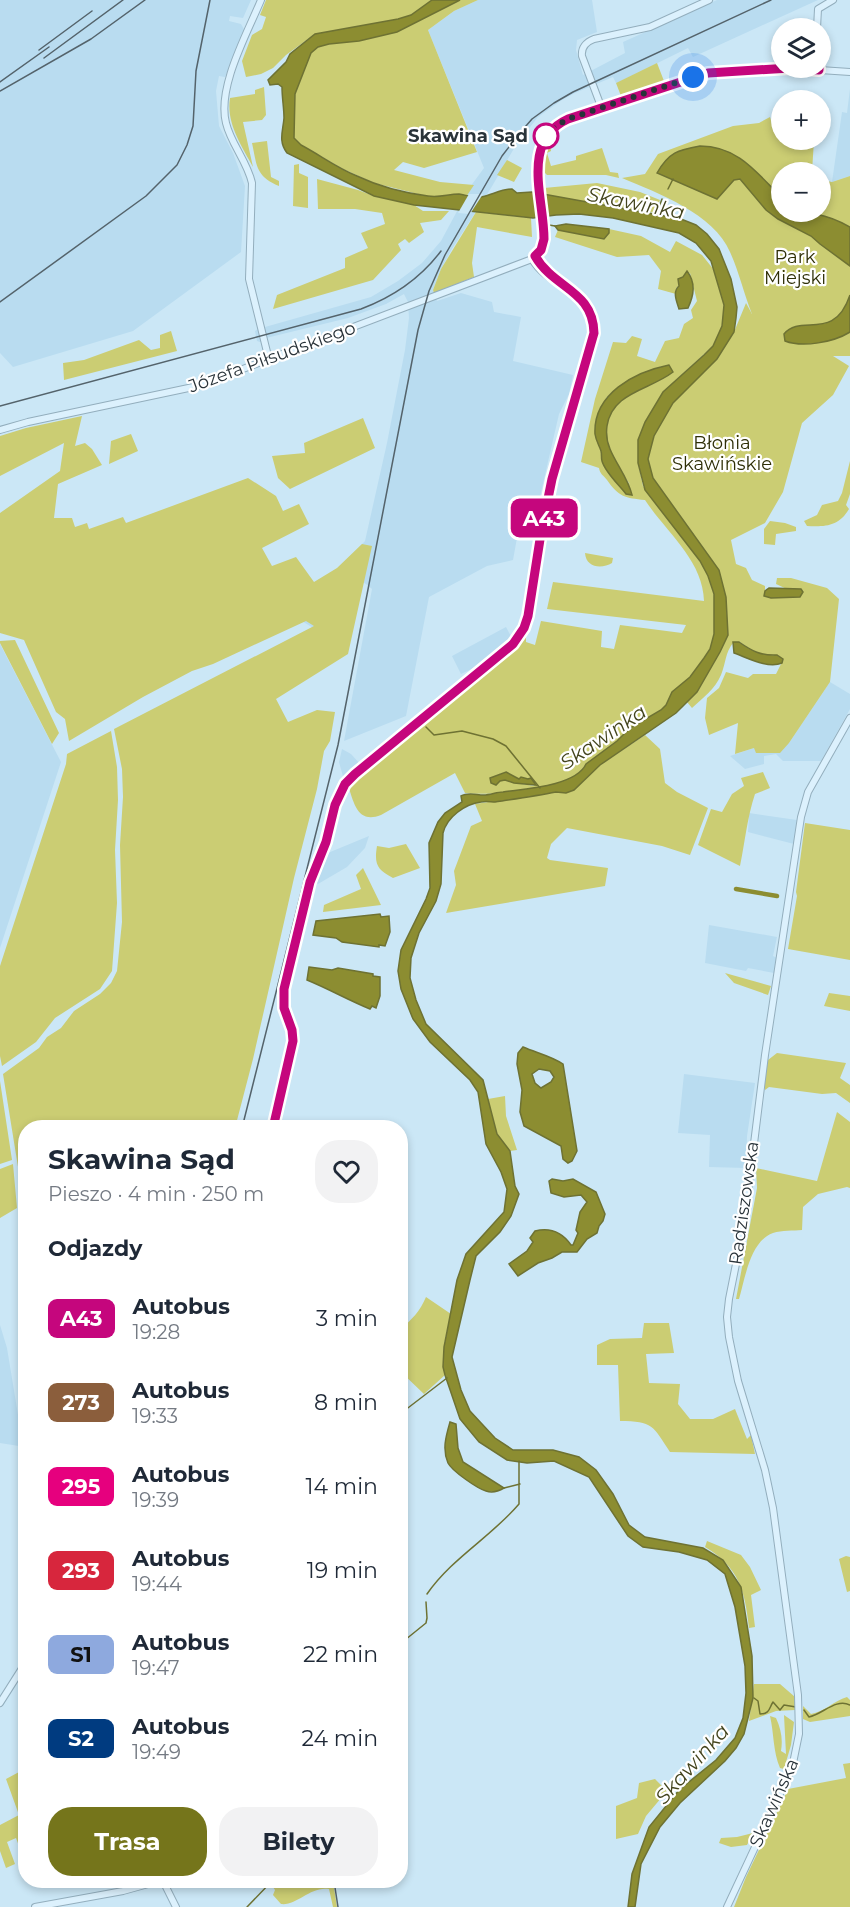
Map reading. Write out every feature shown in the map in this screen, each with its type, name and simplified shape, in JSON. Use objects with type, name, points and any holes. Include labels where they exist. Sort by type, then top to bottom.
[{"type":"street","points":[[261,0],[227,83],[223,105],[227,126],[252,183],[249,279],[269,360]]},
{"type":"street","points":[[602,109],[583,60],[582,51],[586,43],[594,39],[654,25],[709,0]]},
{"type":"street","points":[[818,18],[818,9],[833,0]]},
{"type":"street","points":[[275,1120],[293,1041],[292,1030],[284,1008],[284,989],[310,882],[326,842],[335,805],[346,783],[507,649],[524,628],[528,616],[552,479],[594,333],[591,315],[585,303],[575,293],[540,271],[534,258],[542,248],[544,236],[539,153],[544,140],[551,130],[568,119],[708,73],[771,69]]},
{"type":"street","points":[[831,70],[850,72]]},
{"type":"street","name":"Józefa Piłsudskiego","points":[[0,430],[28,422],[193,388],[534,258]]},
{"type":"street","name":"Radziszowska","points":[[798,1695],[773,1508],[765,1470],[738,1381],[729,1337],[728,1310],[744,1224],[765,1055],[801,817],[808,792],[850,718]]},
{"type":"street","points":[[0,1704],[18,1675]]},
{"type":"street","name":"Skawińska","points":[[727,1907],[792,1768],[799,1734],[798,1695]]},
{"type":"street","points":[[35,1907],[134,1888]]},
{"type":"street","points":[[165,1888],[176,1907]]},
{"type":"shaded area","points":[[0,0],[251,0],[243,18],[230,16],[229,21],[241,24],[245,31],[225,77],[219,76],[216,91],[219,126],[233,153],[245,186],[241,252],[133,331],[13,367],[0,353]]},
{"type":"shaded area","points":[[432,0],[460,0],[397,32],[359,41],[329,44],[318,47],[311,53],[295,94],[294,138],[301,145],[350,173],[383,186],[410,193],[432,196],[459,194],[478,197],[512,189],[517,193],[532,192],[681,219],[696,225],[719,249],[731,279],[737,307],[734,332],[717,359],[673,403],[654,436],[648,459],[653,478],[719,570],[726,597],[728,635],[720,652],[697,692],[676,713],[600,765],[574,790],[566,793],[556,792],[475,803],[463,808],[453,817],[443,833],[441,884],[436,901],[419,933],[411,958],[410,978],[426,1024],[483,1080],[497,1134],[510,1151],[515,1186],[519,1194],[511,1216],[500,1232],[476,1256],[452,1357],[461,1390],[470,1411],[495,1438],[513,1450],[553,1450],[579,1457],[596,1470],[613,1494],[629,1525],[645,1537],[703,1548],[723,1560],[741,1587],[752,1656],[753,1698],[744,1734],[725,1761],[680,1803],[660,1827],[641,1864],[635,1907],[628,1907],[632,1874],[649,1827],[679,1790],[716,1760],[735,1738],[743,1718],[746,1693],[745,1666],[735,1607],[725,1574],[707,1560],[679,1552],[643,1547],[628,1536],[589,1477],[554,1461],[527,1463],[507,1460],[479,1442],[460,1419],[443,1367],[444,1347],[457,1280],[466,1254],[504,1212],[507,1189],[486,1144],[478,1092],[470,1080],[430,1042],[413,1019],[401,989],[398,971],[401,950],[430,888],[429,843],[438,822],[445,813],[462,802],[461,796],[536,788],[572,777],[630,728],[661,710],[672,692],[690,677],[710,649],[714,634],[714,594],[708,576],[700,561],[645,490],[638,463],[638,440],[645,422],[663,392],[713,346],[722,326],[724,305],[711,261],[696,243],[679,233],[613,218],[579,214],[533,218],[414,205],[374,196],[287,153],[282,140],[284,118],[282,87],[278,84],[270,85],[268,80],[286,62],[290,54],[315,34],[398,19],[411,15]]},
{"type":"shaded area","points":[[478,0],[592,0],[597,32],[577,40],[576,50],[583,75],[625,53],[623,42],[717,0],[818,0],[779,18],[771,18],[771,21],[693,57],[688,48],[616,83],[613,77],[575,93],[538,117],[516,145],[452,249],[433,290],[437,301],[461,293],[492,302],[494,312],[521,317],[513,361],[573,375],[569,394],[559,414],[539,501],[536,507],[522,510],[513,560],[487,566],[429,597],[406,716],[344,741],[372,589],[362,581],[318,631],[289,613],[335,572],[365,541],[405,350],[409,318],[408,302],[404,294],[386,304],[348,318],[266,338],[266,341],[257,341],[255,331],[258,329],[257,325],[263,323],[265,327],[371,297],[422,263],[441,241],[470,187],[484,168],[428,30],[454,11]]},
{"type":"shaded area","points":[[850,89],[850,176],[832,182],[842,112],[847,113]]},
{"type":"shaded area","points":[[700,146],[713,147],[746,162],[771,187],[771,214],[740,179],[734,180],[717,199],[657,173],[670,156]]},
{"type":"shaded area","points":[[831,218],[850,227],[850,266],[820,244],[811,236],[784,222],[831,222]]},
{"type":"shaded area","points":[[566,224],[609,229],[609,233],[604,239],[558,230],[555,226]]},
{"type":"shaded area","points":[[687,271],[692,280],[693,294],[688,308],[679,309],[675,294],[679,286],[678,279],[683,277]]},
{"type":"shaded area","points":[[850,295],[850,332],[836,339],[818,343],[801,344],[785,341],[784,334],[791,328],[827,323],[835,318],[843,310]]},
{"type":"shaded area","points":[[669,365],[673,372],[624,399],[610,415],[607,440],[632,495],[626,494],[604,465],[595,434],[596,420],[608,396],[618,387],[642,373]]},
{"type":"shaded area","points":[[769,588],[801,589],[803,592],[800,597],[771,598],[764,596],[765,591]]},
{"type":"shaded area","points":[[506,627],[513,640],[502,646],[502,651],[478,670],[476,667],[461,674],[452,656]]},
{"type":"shaded area","points":[[733,642],[739,642],[761,654],[777,655],[783,659],[782,663],[764,664],[734,653]]},
{"type":"shaded area","points":[[0,644],[61,762],[0,948]]},
{"type":"shaded area","points":[[830,682],[850,694],[850,709],[821,761],[783,761],[776,754],[764,756],[764,764],[745,769],[730,756],[754,748],[789,743]]},
{"type":"shaded area","points":[[342,749],[351,754],[361,765],[344,780],[339,762]]},
{"type":"shaded area","points":[[506,772],[519,779],[521,777],[531,778],[536,785],[505,780],[496,785],[491,783],[490,778]]},
{"type":"shaded area","points":[[749,813],[797,820],[794,844],[748,832]]},
{"type":"shaded area","points":[[369,836],[365,848],[347,867],[318,884],[314,880],[323,855]]},
{"type":"shaded area","points":[[380,914],[381,917],[389,916],[390,932],[385,946],[342,942],[336,938],[313,935],[316,921]]},
{"type":"shaded area","points":[[709,925],[777,937],[773,956],[777,958],[774,973],[748,968],[746,971],[705,963]]},
{"type":"shaded area","points":[[309,967],[332,970],[338,968],[380,977],[380,996],[376,1008],[372,1006],[370,1009],[307,980]]},
{"type":"shaded area","points":[[523,1047],[563,1064],[577,1151],[572,1161],[568,1163],[563,1159],[561,1146],[524,1126],[520,1112],[522,1090],[517,1064],[518,1053]],"holes":[[[539,1069],[550,1071],[554,1077],[551,1082],[541,1088],[535,1083],[532,1074]]]},
{"type":"shaded area","points":[[684,1074],[755,1083],[747,1136],[746,1168],[709,1167],[710,1135],[678,1133]]},
{"type":"shaded area","points":[[552,1179],[563,1181],[573,1179],[596,1192],[605,1214],[603,1221],[597,1233],[587,1239],[577,1252],[562,1252],[538,1263],[518,1276],[509,1264],[527,1251],[533,1242],[530,1238],[535,1231],[556,1232],[571,1245],[578,1233],[576,1230],[580,1212],[587,1202],[581,1195],[564,1197],[551,1193],[549,1181]]},
{"type":"shaded area","points":[[0,1325],[7,1348],[18,1415],[18,1446],[0,1443]]},
{"type":"shaded area","points":[[450,1422],[456,1424],[458,1448],[463,1462],[504,1488],[493,1492],[482,1490],[450,1466],[445,1448]]},
{"type":"green space","points":[[266,0],[432,0],[411,15],[398,19],[315,34],[286,55],[273,68],[261,74],[246,77],[242,61],[252,35],[262,29],[266,17],[260,15]]},
{"type":"green space","points":[[460,0],[478,0],[454,11],[428,30],[477,152],[424,168],[403,162],[394,170],[440,182],[474,185],[466,197],[426,196],[374,183],[343,169],[293,138],[295,94],[311,53],[318,47],[397,32]]},
{"type":"green space","points":[[657,63],[664,81],[621,96],[616,83]]},
{"type":"green space","points":[[264,87],[266,115],[262,120],[243,122],[253,167],[232,125],[230,98],[255,94],[255,90]]},
{"type":"green space","points":[[770,117],[771,150],[813,150],[813,162],[771,162],[771,222],[831,222],[831,182],[850,176],[850,356],[833,356],[849,366],[833,395],[802,423],[783,492],[765,523],[731,540],[736,564],[746,568],[752,580],[765,586],[765,596],[801,589],[789,590],[776,584],[777,578],[791,578],[827,588],[839,599],[830,682],[780,753],[756,753],[754,748],[735,754],[738,723],[709,735],[705,718],[707,698],[719,688],[726,672],[748,678],[753,674],[776,674],[783,660],[778,655],[757,652],[740,642],[733,643],[715,685],[692,708],[687,702],[697,692],[728,635],[726,597],[719,570],[653,478],[648,459],[654,436],[673,403],[717,359],[734,332],[746,303],[752,314],[730,252],[711,227],[684,206],[622,178],[645,174],[658,154],[733,126],[759,123]]},
{"type":"green space","points":[[267,141],[271,177],[279,181],[279,186],[265,178],[256,164],[252,143]]},
{"type":"green space","points":[[550,142],[551,151],[547,153],[551,166],[576,160],[576,156],[602,148],[610,172],[618,173],[619,178],[606,175],[547,175],[544,157]]},
{"type":"green space","points":[[507,160],[522,168],[514,182],[497,175]]},
{"type":"green space","points":[[299,164],[299,173],[308,177],[308,208],[293,206],[294,165]]},
{"type":"green space","points":[[317,179],[414,205],[423,211],[449,211],[441,220],[420,223],[424,232],[409,243],[405,239],[398,244],[401,250],[373,280],[273,309],[277,295],[345,268],[345,258],[368,248],[361,233],[385,224],[382,213],[355,209],[318,209]]},
{"type":"green space","points":[[597,183],[640,192],[660,200],[655,213],[545,195],[544,188]]},
{"type":"green space","points":[[476,212],[531,218],[532,237],[477,227],[472,263],[474,277],[434,293],[441,269]]},
{"type":"green space","points":[[609,229],[641,236],[670,252],[676,241],[702,255],[714,270],[724,305],[722,326],[713,346],[663,392],[645,422],[638,440],[638,463],[643,486],[700,561],[708,576],[714,594],[714,634],[710,649],[690,677],[672,692],[661,710],[630,728],[617,741],[586,764],[579,773],[566,780],[531,789],[477,794],[465,793],[455,773],[381,815],[367,817],[355,805],[348,785],[515,648],[526,635],[526,642],[535,645],[541,621],[602,631],[601,647],[614,649],[620,625],[682,633],[686,625],[547,609],[553,582],[704,601],[702,586],[690,559],[645,500],[619,493],[599,468],[581,462],[595,399],[613,342],[626,343],[632,336],[642,339],[637,356],[655,362],[665,341],[679,338],[684,324],[693,318],[691,310],[697,301],[690,273],[678,282],[676,294],[658,289],[661,271],[649,255],[617,257],[555,237],[558,230],[604,239]],"holes":[[[669,365],[673,372],[620,401],[611,409],[607,420],[606,431],[612,454],[630,484],[602,461],[606,398],[635,377],[652,369]],[[506,772],[519,779],[521,777],[531,778],[534,786],[505,780],[496,785],[491,783],[500,774]]]},
{"type":"green space","points":[[171,331],[177,351],[64,380],[63,363],[84,360],[139,340],[151,350],[160,348],[160,335]]},
{"type":"green space","points":[[82,416],[75,446],[85,443],[92,449],[102,465],[58,484],[54,518],[72,518],[75,527],[87,523],[89,529],[123,517],[126,523],[248,478],[276,496],[283,511],[299,504],[309,524],[262,548],[272,566],[296,557],[314,582],[337,568],[362,544],[372,546],[348,654],[276,699],[288,722],[317,710],[335,712],[330,741],[324,751],[317,789],[237,1120],[18,1120],[18,1167],[3,1074],[39,1048],[47,1037],[61,1028],[74,1011],[100,994],[111,983],[117,971],[122,922],[120,845],[123,797],[122,769],[114,729],[314,626],[306,621],[213,664],[192,671],[69,741],[65,719],[56,712],[24,640],[0,633],[0,513],[60,471],[64,443],[0,476],[0,436]]},
{"type":"green space","points":[[363,418],[375,448],[290,489],[278,478],[272,456],[305,453],[304,443]]},
{"type":"green space","points":[[131,434],[138,451],[109,464],[111,441]]},
{"type":"green space","points":[[850,461],[850,494],[846,505],[849,509],[836,522],[807,526],[804,521],[817,515],[822,505],[838,501]]},
{"type":"green space","points":[[770,521],[796,527],[796,531],[776,534],[775,545],[764,544],[764,529]]},
{"type":"green space","points":[[585,553],[613,558],[612,563],[595,566],[588,562]]},
{"type":"green space","points":[[15,640],[59,733],[52,744],[0,643],[0,641]]},
{"type":"green space","points":[[111,731],[117,767],[118,800],[115,850],[117,903],[112,971],[100,989],[55,1018],[36,1042],[2,1066],[0,966],[66,764],[67,754]]},
{"type":"green space","points":[[645,735],[660,749],[665,783],[708,808],[690,855],[662,846],[567,828],[551,844],[547,858],[608,868],[605,886],[446,913],[456,885],[454,871],[471,826],[482,821],[475,804],[556,792],[566,793],[574,790],[600,765]]},
{"type":"green space","points":[[763,772],[770,788],[755,794],[740,866],[698,845],[711,809],[722,812],[732,794],[744,786],[741,778]]},
{"type":"green space","points":[[805,823],[850,830],[850,960],[788,949],[797,896]]},
{"type":"green space","points":[[406,844],[420,868],[393,878],[378,866],[377,846],[389,848]]},
{"type":"green space","points":[[363,868],[381,905],[323,912],[324,905],[361,889],[356,875]]},
{"type":"green space","points":[[725,973],[771,986],[768,995],[734,983]]},
{"type":"green space","points":[[829,993],[850,996],[850,1011],[824,1006]]},
{"type":"green space","points":[[777,1053],[846,1063],[840,1078],[850,1085],[850,1103],[836,1093],[822,1094],[769,1087],[765,1090],[768,1060]]},
{"type":"green space","points":[[0,1081],[12,1160],[0,1164]]},
{"type":"green space","points":[[505,1096],[506,1116],[517,1150],[510,1151],[497,1134],[488,1099]]},
{"type":"green space","points":[[837,1112],[850,1122],[850,1188],[818,1194],[803,1207],[802,1230],[776,1232],[765,1237],[754,1252],[746,1271],[739,1299],[736,1299],[757,1188],[756,1168],[817,1181]]},
{"type":"green space","points":[[13,1164],[17,1208],[0,1218],[0,1169]]},
{"type":"green space","points":[[426,1297],[451,1314],[443,1352],[445,1375],[424,1394],[408,1379],[408,1322]]},
{"type":"green space","points":[[644,1323],[669,1323],[674,1353],[646,1354],[649,1383],[680,1384],[678,1404],[690,1419],[713,1419],[735,1409],[747,1439],[751,1435],[755,1454],[670,1452],[651,1427],[639,1422],[620,1421],[618,1365],[597,1365],[597,1345],[610,1339],[642,1338]]},
{"type":"green space","points":[[707,1541],[741,1555],[750,1567],[761,1590],[751,1595],[755,1627],[749,1628],[742,1591],[733,1572],[726,1563],[705,1547]]},
{"type":"green space","points":[[850,1557],[850,1591],[847,1592],[839,1559]]},
{"type":"green space","points":[[754,1684],[780,1684],[795,1697],[795,1710],[776,1711],[749,1721]]},
{"type":"green space","points":[[847,1697],[850,1700],[850,1716],[810,1722],[803,1719],[803,1706],[811,1714]]},
{"type":"green space","points":[[784,1715],[794,1722],[791,1745],[784,1769],[780,1768],[778,1762],[770,1716],[776,1718],[778,1722],[782,1738],[781,1751],[786,1754]]},
{"type":"green space","points":[[850,1763],[850,1907],[734,1907],[788,1789],[846,1778],[843,1764]]},
{"type":"green space","points":[[18,1773],[18,1812],[6,1779]]},
{"type":"green space","points":[[655,1779],[667,1791],[646,1816],[638,1834],[616,1839],[616,1806],[637,1798],[639,1783]]},
{"type":"green space","points":[[18,1816],[18,1843],[16,1838],[7,1842],[15,1864],[6,1868],[0,1851],[0,1825]]},
{"type":"green space","points":[[753,1833],[747,1845],[731,1847],[719,1843],[721,1838]]},
{"type":"green space","points":[[274,1888],[334,1888],[337,1907],[333,1907],[329,1889],[316,1890],[287,1904],[281,1904],[273,1895]]},
{"type":"pier","points":[[469,194],[483,194],[470,214],[458,213]]},
{"type":"waterway","name":"Skawinka","points":[[668,189],[673,179]]},
{"type":"waterway","name":"Skawinka","points":[[656,215],[662,199]]},
{"type":"waterway","points":[[549,225],[555,226]]},
{"type":"waterway","points":[[426,727],[434,735],[462,731],[493,739],[506,746],[540,788]]},
{"type":"waterway","points":[[736,889],[777,896]]},
{"type":"waterway","points":[[408,1408],[447,1378]]},
{"type":"waterway","points":[[427,1594],[448,1569],[519,1504],[519,1461]]},
{"type":"waterway","points":[[504,1488],[520,1484]]},
{"type":"waterway","points":[[408,1638],[426,1623],[426,1602]]},
{"type":"waterway","points":[[754,1698],[758,1701],[760,1714],[767,1712],[773,1702],[780,1710],[784,1705],[796,1707]]},
{"type":"waterway","points":[[804,1710],[809,1717],[835,1705],[845,1703],[850,1705]]},
{"type":"waterway","points":[[247,1907],[265,1888]]},
{"type":"railway","points":[[44,58],[123,0]]},
{"type":"railway","points":[[0,91],[91,39],[145,0]]},
{"type":"railway","points":[[0,302],[146,196],[177,165],[193,126],[196,71],[210,0]]},
{"type":"railway","points":[[244,1120],[338,745],[418,330],[429,291],[445,255],[502,156],[532,119],[573,92],[771,0]]},
{"type":"railway","points":[[39,50],[92,11]]},
{"type":"railway","points":[[0,82],[49,47]]},
{"type":"railway","points":[[0,406],[361,309],[405,286],[441,251]]},
{"type":"railway","points":[[335,1888],[338,1907]]},
{"type":"bus line","name":"A43","points":[[275,1120],[293,1041],[292,1030],[284,1008],[284,989],[310,882],[331,827],[335,805],[345,784],[513,644],[521,634],[528,616],[552,479],[594,333],[591,315],[582,299],[551,277],[535,256],[539,254],[544,239],[538,161],[540,148],[547,135],[561,122],[568,119],[704,74],[771,69]]},
{"type":"place","name":"Skawina Sąd","points":[[546,136]]},
{"type":"route","points":[[546,136],[561,122],[568,119],[693,77]]},
{"type":"park label","name":"Park Miejski","points":[[795,267]]},
{"type":"park label","name":"Błonia Skawińskie","points":[[722,453]]}]
